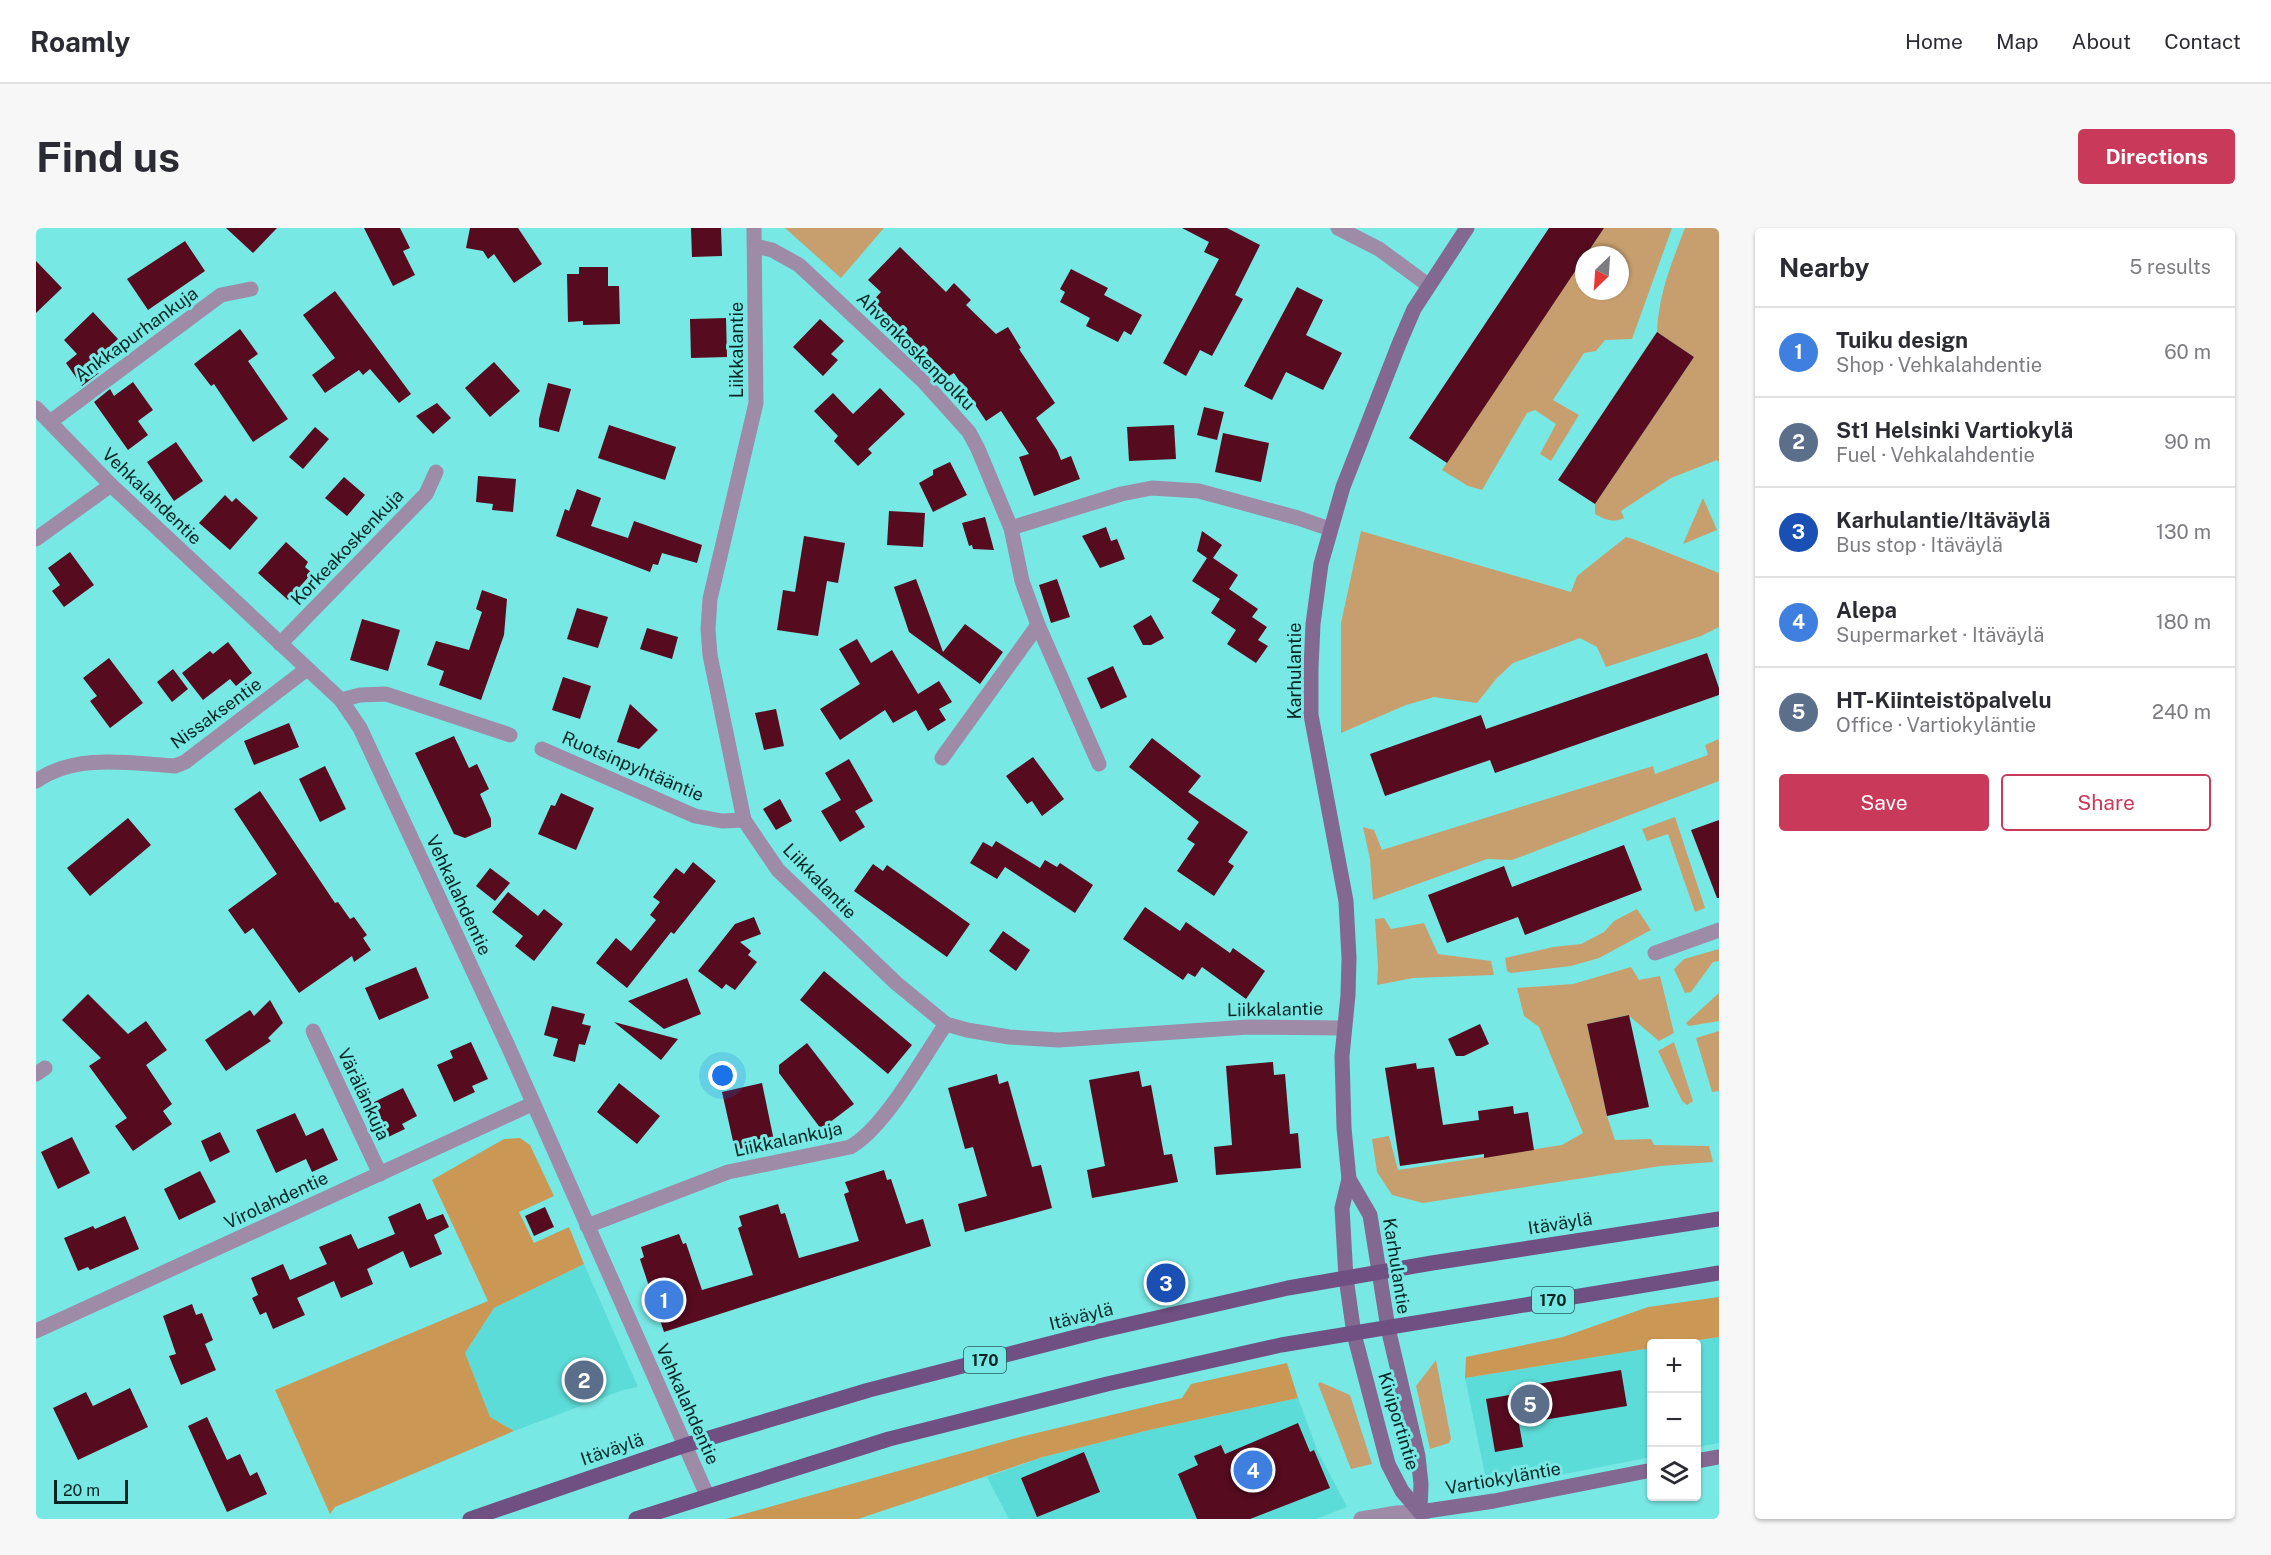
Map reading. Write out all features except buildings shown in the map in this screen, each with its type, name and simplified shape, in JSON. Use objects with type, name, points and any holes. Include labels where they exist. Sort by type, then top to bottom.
[{"type":"main road","name":"Karhulantie","points":[[1354,1334],[1346,1278],[1342,1208],[1349,1179],[1344,1128],[1344,1028],[1349,958],[1346,901],[1311,715],[1313,624],[1322,564],[1343,487],[1399,344],[1428,285],[1467,228]]},
{"type":"main road","name":"Karhulantie","points":[[1349,1179],[1370,1215],[1388,1328]]},
{"type":"main road","name":"Itäväylä","points":[[470,1519],[686,1445],[869,1390],[1095,1332],[1288,1288],[1719,1219]]},
{"type":"main road","name":"170","points":[[636,1519],[889,1439],[1038,1401],[1281,1345],[1719,1273]]},
{"type":"main road","name":"Kiviportintie","points":[[1388,1328],[1418,1456],[1421,1516]]},
{"type":"main road","name":"Kiviportintie","points":[[1354,1334],[1388,1464],[1402,1491],[1421,1516]]},
{"type":"main road","points":[[1701,1460],[1719,1456]]},
{"type":"main road","name":"Vartiokyläntie","points":[[1421,1516],[1647,1471]]},
{"type":"street","name":"Liikkalantie","points":[[754,228],[756,403],[710,599],[708,629],[710,655],[744,820],[783,875],[896,983],[946,1024],[967,1030],[1009,1037],[1059,1040],[1248,1027],[1344,1028]]},
{"type":"street","points":[[1338,228],[1378,249],[1428,285]]},
{"type":"street","name":"Ahvenkoskenpolku","points":[[755,246],[772,250],[799,266],[923,381],[969,432],[1011,528],[1022,581],[1038,625],[1099,764]]},
{"type":"street","name":"Ankkapurhankuja","points":[[50,422],[221,296],[251,289]]},
{"type":"street","name":"Vehkalahdentie","points":[[36,408],[111,485],[340,700],[360,728],[707,1495]]},
{"type":"street","name":"Korkeakoskenkuja","points":[[280,644],[426,494],[436,472]]},
{"type":"street","points":[[36,539],[111,485]]},
{"type":"street","points":[[1011,528],[1121,494],[1152,488],[1199,491],[1330,529]]},
{"type":"street","points":[[942,758],[1038,625]]},
{"type":"street","name":"Nissaksentie","points":[[36,781],[45,774],[68,766],[97,761],[175,766],[185,762],[307,669]]},
{"type":"street","points":[[340,700],[360,695],[386,694],[510,735]]},
{"type":"street","name":"Ruotsinpyhtääntie","points":[[542,749],[695,816],[722,821],[744,820]]},
{"type":"street","points":[[1655,953],[1719,930]]},
{"type":"street","name":"Liikkalankuja","points":[[587,1226],[728,1172],[850,1147],[861,1141],[887,1110],[946,1024]]},
{"type":"street","name":"Värälänkuja","points":[[313,1031],[380,1174]]},
{"type":"street","name":"Virolahdentie","points":[[36,1331],[532,1104]]},
{"type":"street","name":"Vartiokyläntie","points":[[1361,1519],[1397,1513],[1421,1516]]},
{"type":"shaded area","points":[[785,228],[884,228],[841,278]]},
{"type":"shaded area","points":[[1604,228],[1672,228],[1632,339],[1605,340],[1596,351],[1584,353],[1553,400],[1579,415],[1551,461],[1540,454],[1556,424],[1535,410],[1527,413],[1482,490],[1468,486],[1442,470],[1575,270],[1575,300],[1629,300],[1629,246],[1592,246]]},
{"type":"shaded area","points":[[1685,228],[1719,228],[1719,463],[1717,460],[1671,478],[1621,511],[1624,518],[1609,520],[1595,514],[1595,504],[1694,357],[1657,332],[1663,291]]},
{"type":"shaded area","points":[[1703,498],[1717,530],[1683,544]]},
{"type":"shaded area","points":[[1361,531],[1571,592],[1577,576],[1626,537],[1719,573],[1719,627],[1701,636],[1606,667],[1597,647],[1580,638],[1513,663],[1496,679],[1477,703],[1434,697],[1406,705],[1341,733],[1341,623]]},
{"type":"shaded area","points":[[1719,739],[1719,781],[1512,860],[1487,859],[1373,900],[1370,859],[1363,827],[1374,830],[1382,850],[1653,766],[1655,774],[1708,755],[1705,745]]},
{"type":"shaded area","points":[[1675,817],[1705,908],[1695,912],[1668,834],[1647,841],[1642,829]]},
{"type":"shaded area","points":[[1637,909],[1651,930],[1599,958],[1571,966],[1511,973],[1507,971],[1505,958],[1553,947],[1581,944],[1604,932],[1614,921]]},
{"type":"shaded area","points":[[1384,918],[1391,929],[1424,923],[1438,954],[1491,961],[1494,975],[1413,978],[1377,985],[1375,919]]},
{"type":"shaded area","points":[[1719,949],[1719,961],[1713,962],[1691,992],[1685,993],[1674,969],[1684,959]]},
{"type":"shaded area","points":[[1631,967],[1639,980],[1660,976],[1674,1033],[1659,1041],[1628,1015],[1587,1024],[1607,1116],[1615,1140],[1651,1139],[1654,1145],[1709,1146],[1713,1162],[1661,1166],[1423,1203],[1392,1195],[1377,1172],[1372,1139],[1389,1136],[1398,1170],[1562,1145],[1583,1133],[1539,1027],[1524,1016],[1517,988],[1573,984]]},
{"type":"shaded area","points":[[1719,993],[1719,1021],[1689,1026],[1686,1023]]},
{"type":"shaded area","points":[[1719,1031],[1719,1091],[1712,1092],[1696,1038]]},
{"type":"shaded area","points":[[1674,1042],[1693,1101],[1687,1105],[1682,1101],[1658,1051]]},
{"type":"shaded area","points":[[520,1138],[530,1145],[554,1196],[519,1212],[534,1243],[569,1227],[584,1264],[494,1308],[465,1353],[490,1417],[514,1431],[335,1507],[330,1514],[275,1390],[488,1301],[432,1180],[504,1139]]},
{"type":"shaded area","points":[[584,1264],[638,1387],[623,1390],[514,1431],[490,1417],[465,1353],[494,1308]]},
{"type":"shaded area","points":[[1719,1297],[1719,1337],[1701,1340],[1647,1339],[1647,1349],[1465,1378],[1466,1357],[1563,1337],[1648,1307]]},
{"type":"shaded area","points":[[1719,1337],[1719,1443],[1701,1446],[1701,1393],[1701,1340]]},
{"type":"shaded area","points":[[1647,1349],[1647,1458],[1488,1489],[1465,1378]]},
{"type":"shaded area","points":[[1436,1360],[1451,1439],[1449,1443],[1430,1449],[1416,1386]]},
{"type":"shaded area","points":[[1287,1363],[1298,1398],[1149,1430],[1043,1457],[858,1519],[726,1519],[1020,1437],[1182,1398],[1191,1384]]},
{"type":"shaded area","points":[[1320,1382],[1350,1395],[1372,1464],[1351,1469],[1318,1384]]},
{"type":"shaded area","points":[[1298,1398],[1318,1452],[1347,1507],[1316,1519],[1009,1519],[987,1477],[1043,1457],[1149,1430]]},
{"type":"place","name":"Karhulantie/Itäväylä","points":[[1166,1283]]},
{"type":"place","name":"Tuiku design","points":[[664,1300]]},
{"type":"place","name":"St1 Helsinki Vartiokylä","points":[[584,1380]]},
{"type":"place","name":"HT-Kiinteistöpalvelu","points":[[1530,1404]]},
{"type":"place","name":"Alepa","points":[[1253,1470]]}]
